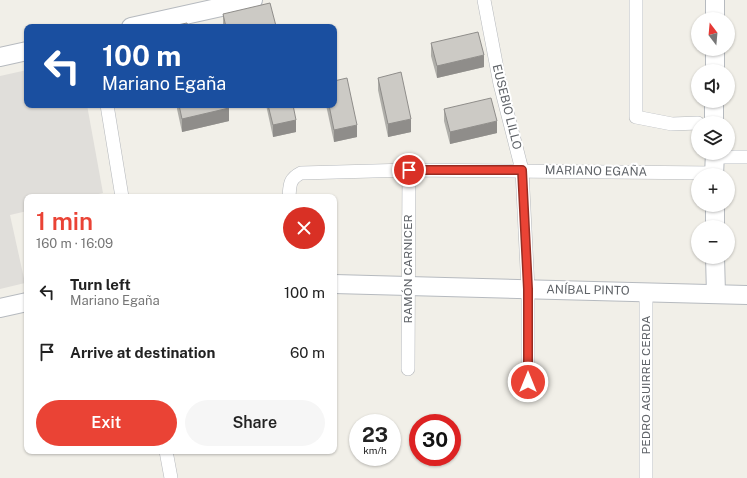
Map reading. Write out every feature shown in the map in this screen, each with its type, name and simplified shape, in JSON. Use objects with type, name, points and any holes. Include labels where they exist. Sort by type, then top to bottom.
[{"type":"street","points":[[145,24],[253,0]]},
{"type":"street","name":"EUSEBIO LILLO","points":[[484,0],[500,84],[522,170],[528,289],[528,382]]},
{"type":"street","points":[[636,0],[636,117],[672,124],[691,123]]},
{"type":"street","points":[[715,0],[715,12]]},
{"type":"street","points":[[0,57],[24,52]]},
{"type":"street","points":[[108,108],[122,194]]},
{"type":"street","name":"MARIANO EGAÑA","points":[[289,194],[290,183],[294,176],[301,173],[409,170],[522,170],[715,164],[747,157]]},
{"type":"street","name":"RAMÓN CARNICER","points":[[408,369],[409,170]]},
{"type":"street","points":[[715,264],[716,294]]},
{"type":"street","name":"ANÍBAL PINTO","points":[[337,284],[747,295]]},
{"type":"street","name":"PEDRO AGUIRRE CERDA","points":[[646,292],[646,478]]},
{"type":"street","points":[[0,308],[24,303]]},
{"type":"street","points":[[167,454],[171,478]]},
{"type":"shaded area","points":[[24,71],[24,108],[88,108],[103,193],[24,194],[24,212],[10,215],[24,283],[0,289],[0,76]]},
{"type":"building","points":[[270,3],[275,24],[225,24],[223,14]]},
{"type":"building","points":[[478,32],[484,55],[437,66],[431,43]]},
{"type":"building","points":[[401,72],[411,119],[388,124],[378,78]]},
{"type":"building","points":[[347,78],[357,125],[334,130],[330,108],[337,108],[337,80]]},
{"type":"building","points":[[491,98],[497,121],[450,132],[444,109]]},
{"type":"building","points":[[180,108],[229,108],[182,119]]},
{"type":"building","points":[[269,108],[294,108],[296,120],[273,125]]},
{"type":"route","points":[[409,170],[522,170],[528,289],[528,382]]}]
